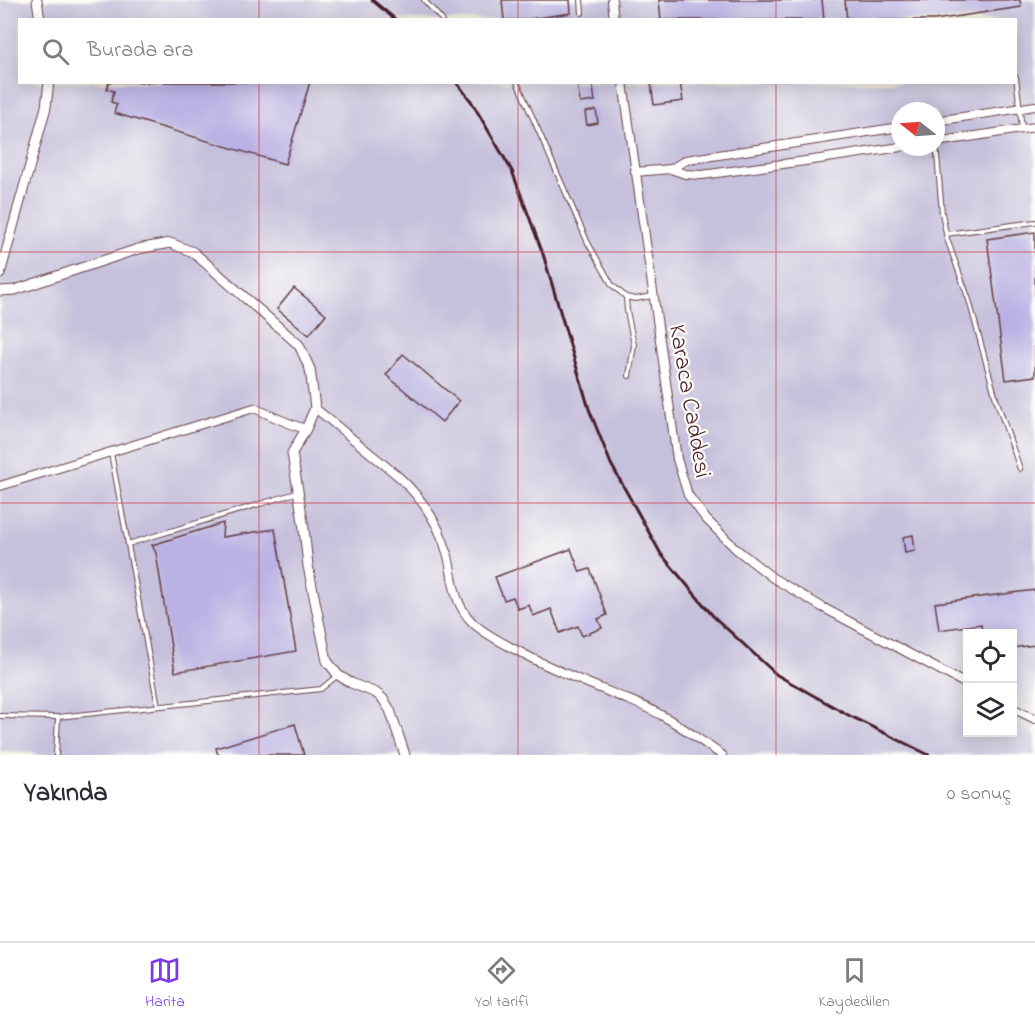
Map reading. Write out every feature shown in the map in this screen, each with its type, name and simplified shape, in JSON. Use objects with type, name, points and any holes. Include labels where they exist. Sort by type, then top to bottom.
[{"type":"street","points":[[37,0],[40,18]]},
{"type":"street","points":[[612,0],[614,18]]},
{"type":"street","points":[[0,274],[46,107],[49,84]]},
{"type":"street","name":"Karaca Caddesi","points":[[623,84],[677,459],[688,495],[706,519],[736,549],[773,578],[822,607],[964,683]]},
{"type":"street","points":[[945,120],[1035,106]]},
{"type":"street","points":[[945,141],[1035,127]]},
{"type":"street","points":[[635,172],[671,168],[686,160],[891,128]]},
{"type":"street","points":[[671,168],[685,174],[702,175],[891,149]]},
{"type":"street","points":[[0,291],[15,290],[138,249],[170,243],[193,252],[299,345],[310,369],[315,408],[292,453],[308,566],[327,661],[338,675],[376,693],[383,699],[390,710],[405,755]]},
{"type":"street","points":[[0,486],[254,408],[306,429]]},
{"type":"street","points":[[315,408],[398,476],[425,506],[444,543],[454,592],[468,616],[479,628],[552,669],[662,715],[722,755]]},
{"type":"street","points":[[1017,710],[1035,719]]},
{"type":"lane","points":[[424,0],[440,18]]},
{"type":"lane","points":[[581,0],[582,13]]},
{"type":"lane","points":[[519,84],[588,243],[612,285],[626,297],[653,296]]},
{"type":"lane","points":[[1017,84],[1022,129]]},
{"type":"lane","points":[[937,156],[946,234],[974,317],[996,399],[1020,469]]},
{"type":"lane","points":[[946,234],[1035,222]]},
{"type":"lane","points":[[626,297],[634,345],[629,376]]},
{"type":"lane","points":[[111,451],[158,706]]},
{"type":"lane","points":[[128,544],[298,492]]},
{"type":"lane","points":[[0,716],[58,717],[321,689],[338,675]]},
{"type":"lane","points":[[56,755],[58,717]]},
{"type":"shaded area","points":[[0,0],[1035,0],[1035,732],[1017,722],[1017,629],[963,629],[963,737],[1017,737],[1017,723],[1035,734],[1035,755],[35,755],[35,753],[0,751]]},
{"type":"building","points":[[502,0],[570,0],[571,13],[537,18],[504,18]]},
{"type":"building","points":[[659,0],[822,0],[824,18],[661,18]]},
{"type":"building","points":[[845,0],[1020,0],[1021,7],[947,18],[847,18]]},
{"type":"building","points":[[108,84],[309,84],[285,164],[114,113],[117,104],[111,102],[114,91],[107,89]]},
{"type":"building","points":[[577,84],[592,84],[595,101],[580,103]]},
{"type":"building","points":[[651,84],[680,84],[683,101],[654,105]]},
{"type":"building","points":[[596,110],[598,123],[587,125],[585,112]]},
{"type":"building","points":[[1035,232],[1035,376],[1006,380],[987,239]]},
{"type":"building","points":[[294,288],[326,314],[309,335],[277,309]]},
{"type":"building","points":[[403,354],[459,401],[442,422],[386,375]]},
{"type":"building","points":[[223,523],[222,537],[275,529],[296,651],[175,672],[156,553],[152,545]]},
{"type":"building","points":[[913,535],[915,551],[905,553],[903,537]]},
{"type":"building","points":[[571,549],[580,572],[590,569],[607,615],[598,619],[602,628],[582,636],[578,626],[560,633],[551,609],[533,616],[529,605],[518,609],[513,597],[504,600],[495,577]]},
{"type":"building","points":[[1035,590],[1035,645],[1017,647],[1017,629],[982,629],[981,624],[939,630],[935,603]]},
{"type":"building","points":[[295,724],[304,755],[218,755],[216,748]]},
{"type":"railway","points":[[372,0],[394,18]]},
{"type":"railway","points":[[458,84],[471,101],[512,171],[543,254],[589,409],[611,464],[661,554],[713,616],[777,675],[850,716],[929,755]]}]
